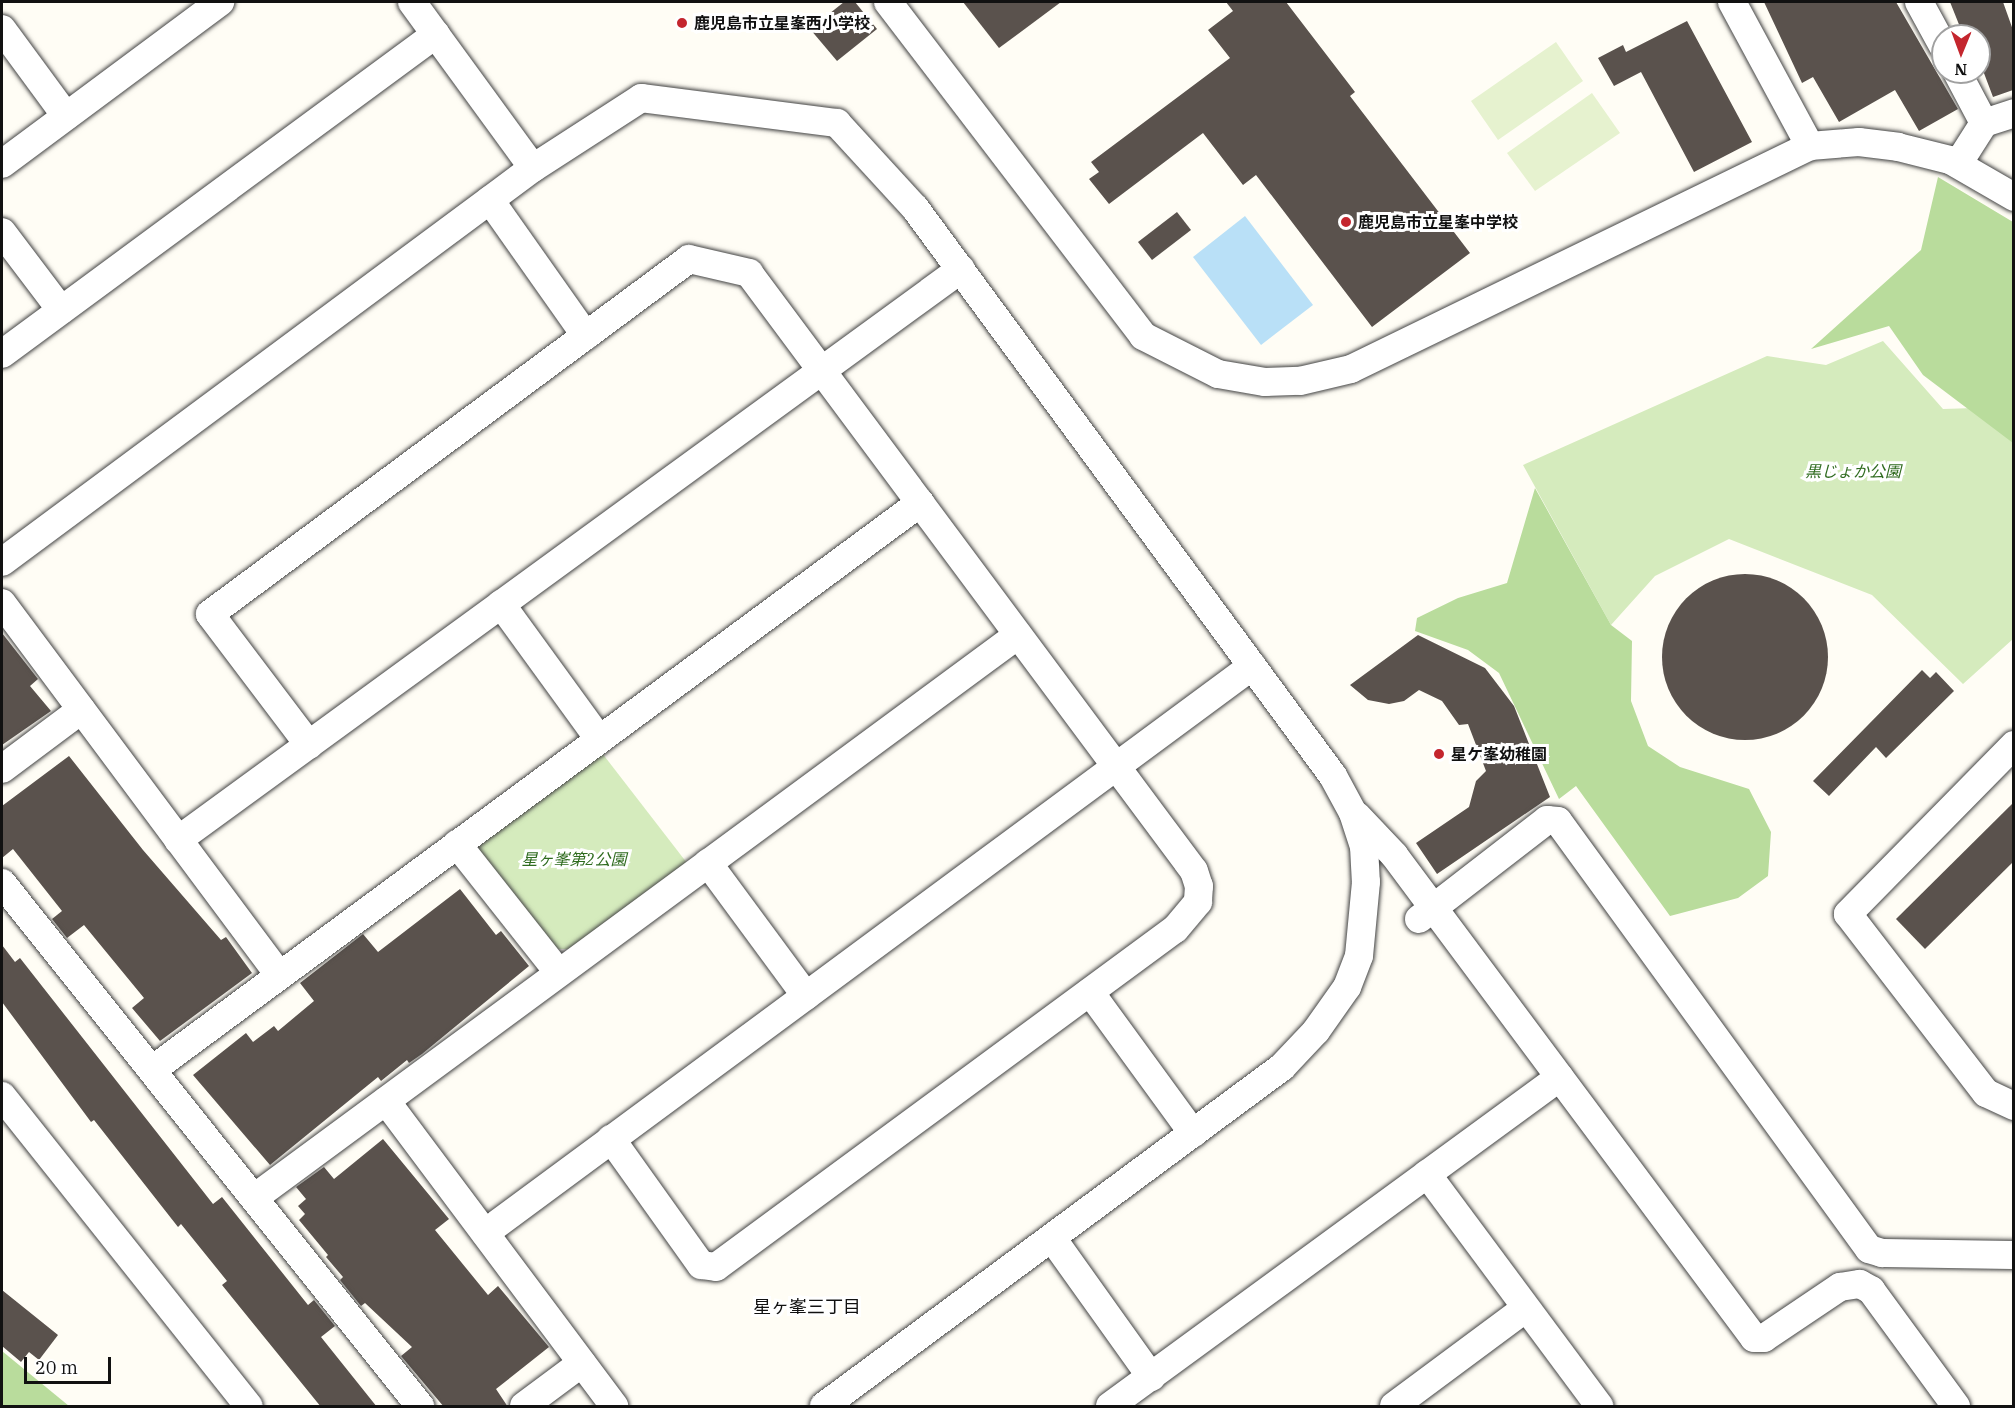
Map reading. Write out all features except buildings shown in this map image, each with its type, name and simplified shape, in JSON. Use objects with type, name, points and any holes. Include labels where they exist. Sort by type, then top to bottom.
[{"type":"street","points":[[2,164],[220,2]]},
{"type":"street","points":[[412,2],[533,168]]},
{"type":"street","points":[[888,2],[1143,336],[1218,374],[1264,382],[1300,381],[1351,369],[1810,146],[1859,142],[1898,147],[1958,164],[2013,197]]},
{"type":"street","points":[[1732,2],[1810,146]]},
{"type":"street","points":[[1919,2],[1931,24]]},
{"type":"street","points":[[2,29],[66,116]]},
{"type":"street","points":[[2,354],[436,34]]},
{"type":"street","points":[[1963,84],[1984,123]]},
{"type":"street","points":[[2,562],[533,168],[641,98],[837,123],[915,208],[1333,776],[1353,813],[1364,846],[1366,918],[1359,956],[1347,987],[1316,1031],[1282,1067],[824,1407]]},
{"type":"street","points":[[1958,164],[1984,123],[2013,113]]},
{"type":"street","points":[[490,200],[586,336]]},
{"type":"street","points":[[2,232],[61,310]]},
{"type":"street","points":[[309,745],[210,614],[689,259],[749,273],[1194,871],[1199,886],[1198,902],[1175,929],[716,1268],[701,1265],[611,1140]]},
{"type":"street","points":[[178,840],[961,269]]},
{"type":"street","points":[[152,1070],[920,503]]},
{"type":"street","points":[[2,603],[279,975]]},
{"type":"street","points":[[501,604],[599,739]]},
{"type":"street","points":[[254,1198],[1018,635]]},
{"type":"street","points":[[485,1233],[1252,666]]},
{"type":"street","points":[[2,769],[81,710]]},
{"type":"street","points":[[2013,744],[1848,914],[1986,1093],[2013,1106]]},
{"type":"street","points":[[1353,813],[1394,855],[1426,913],[1560,1077],[1754,1338],[1764,1338],[1840,1287],[1860,1284],[1870,1290],[1955,1406]]},
{"type":"street","points":[[1426,913],[1547,820],[1558,821],[1869,1249],[1882,1253],[2013,1255]]},
{"type":"street","points":[[457,844],[559,973]]},
{"type":"street","points":[[708,863],[806,996]]},
{"type":"street","points":[[2,883],[420,1407]]},
{"type":"street","points":[[1090,992],[1193,1133]]},
{"type":"street","points":[[1110,1407],[1560,1077]]},
{"type":"street","points":[[2,1096],[249,1407]]},
{"type":"street","points":[[386,1101],[614,1407]]},
{"type":"street","points":[[1427,1174],[1599,1407]]},
{"type":"street","points":[[1052,1238],[1151,1377]]},
{"type":"street","points":[[1396,1406],[1526,1308]]},
{"type":"street","points":[[524,1407],[582,1363]]},
{"type":"green space","points":[[1556,42],[1583,81],[1498,140],[1471,101]]},
{"type":"green space","points":[[1592,93],[1620,133],[1535,191],[1507,153]]},
{"type":"green space","points":[[1938,177],[2013,222],[2013,443],[1923,375],[1889,326],[1811,349],[1921,250]]},
{"type":"green space","name":"黒じょか公園","points":[[1883,341],[1943,409],[2005,407],[2014,437],[2013,639],[1963,684],[1872,595],[1729,539],[1655,576],[1611,625],[1523,465],[1767,356],[1826,365]]},
{"type":"green space","points":[[1535,488],[1611,625],[1632,641],[1631,701],[1648,746],[1680,767],[1749,789],[1771,832],[1768,876],[1738,898],[1670,916],[1576,786],[1559,799],[1499,673],[1468,650],[1415,631],[1417,618],[1458,598],[1507,583]]},
{"type":"green space","name":"星ヶ峯第2公園","points":[[602,753],[687,863],[570,949],[555,949],[480,857],[478,843]]},
{"type":"green space","points":[[2,1351],[69,1406],[2,1406]]},
{"type":"water","points":[[1245,216],[1313,305],[1261,345],[1193,257]]},
{"type":"place","name":"鹿児島市立星峯西小学校","points":[[682,23]]},
{"type":"place","name":"鹿児島市立星峯中学校","points":[[1346,222]]},
{"type":"place","name":"星ケ峯幼稚園","points":[[1439,754]]},
{"type":"district","name":"星ヶ峯三丁目","points":[[807,1307]]}]
